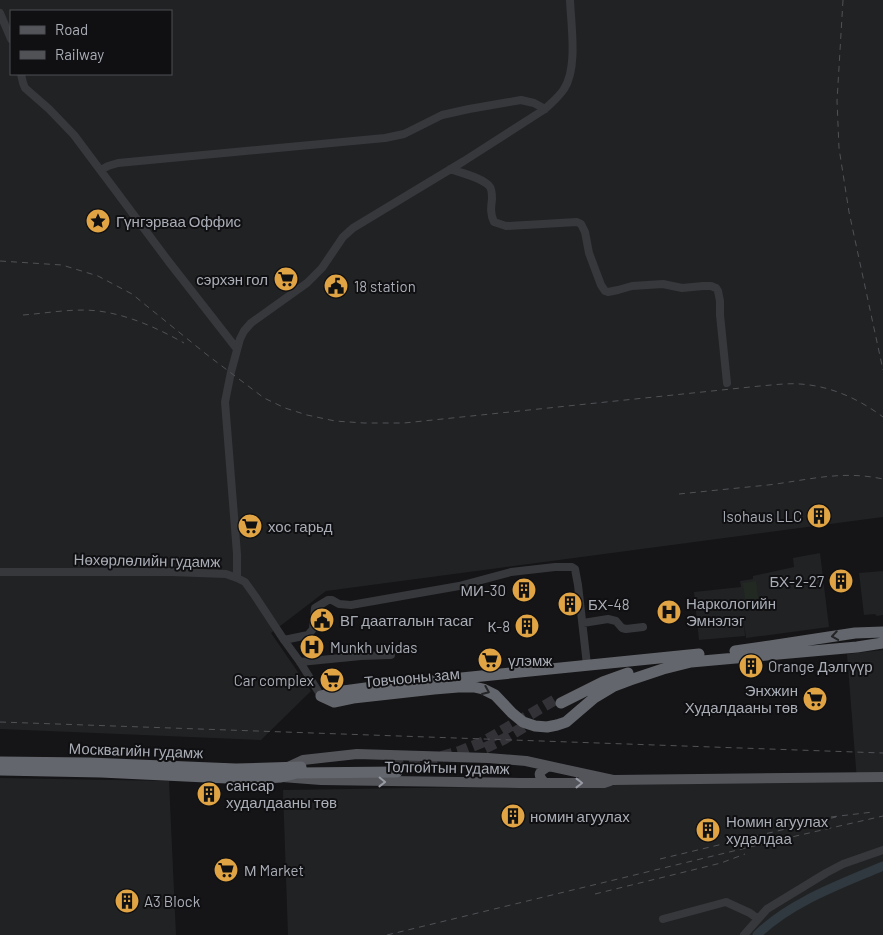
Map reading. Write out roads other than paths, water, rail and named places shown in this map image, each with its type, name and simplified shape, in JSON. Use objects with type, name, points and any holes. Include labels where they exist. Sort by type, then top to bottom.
[{"type":"highway","name":"Товчооны зам","points":[[321,696],[355,689],[721,652],[855,633],[883,632]]},
{"type":"highway","name":"Товчооны зам","points":[[321,696],[334,702],[353,698],[434,689],[474,687],[483,689],[495,696],[523,722],[535,726],[548,727],[566,722],[594,698],[614,686],[657,670],[691,662],[883,643]]},
{"type":"highway","points":[[646,659],[640,664],[592,679],[560,700],[640,669],[657,670]]},
{"type":"highway","name":"Москвагийн гудамж","points":[[0,762],[236,768],[269,773]]},
{"type":"highway","points":[[288,767],[395,769],[297,773],[281,777],[269,773],[288,767]]},
{"type":"highway","name":"Москвагийн гудамж","points":[[0,770],[248,779],[269,773]]},
{"type":"main road","name":"Толгойтын гудамж","points":[[288,767],[302,760],[357,754],[526,761],[613,780],[883,777]]},
{"type":"main road","points":[[524,783],[532,777],[533,771],[526,761]]},
{"type":"main road","points":[[545,783],[539,774],[541,770],[549,766]]},
{"type":"main road","name":"Толгойтын гудамж","points":[[281,777],[321,780],[591,784],[613,780]]},
{"type":"street","points":[[237,578],[237,554],[225,402],[237,349],[244,331],[251,323],[307,283],[322,268],[338,243],[352,228],[464,162],[555,100],[570,77],[573,52],[570,0]]},
{"type":"street","points":[[0,13],[10,37]]},
{"type":"street","points":[[21,75],[25,88],[74,135],[237,349]]},
{"type":"street","points":[[101,170],[118,163],[385,138],[404,134],[449,113],[514,101],[528,101],[544,109]]},
{"type":"street","points":[[450,169],[477,178],[490,186],[492,192],[492,218],[494,222],[506,226],[577,222],[581,224],[585,232],[589,253],[605,291],[608,292],[632,286],[663,284],[682,288],[703,286],[716,288],[720,301],[727,383]]},
{"type":"street","points":[[284,640],[308,635],[313,629],[316,608],[328,600],[339,604],[351,605],[459,586],[511,572],[572,567],[575,569],[578,585],[587,665]]},
{"type":"street","name":"Нөхөрлөлийн гудамж","points":[[0,572],[162,572],[226,574],[237,578],[245,582],[255,596],[321,696]]},
{"type":"street","points":[[583,623],[608,619],[616,621],[622,628],[626,629],[643,627]]},
{"type":"street","points":[[300,662],[360,656],[391,656]]},
{"type":"street","points":[[744,935],[767,910],[826,873],[843,864],[883,850]]},
{"type":"street","points":[[663,919],[726,902],[750,913],[758,919]]},
{"type":"waterway","points":[[757,935],[770,923],[800,903],[883,866]]},
{"type":"tunnel","points":[[393,766],[436,758],[483,742],[558,698]]},
{"type":"tunnel","points":[[485,748],[530,723]]},
{"type":"railway","points":[[843,0],[837,101],[839,148],[849,212],[883,370]]},
{"type":"railway","points":[[0,261],[62,265],[98,276],[132,294],[264,398],[285,408],[335,421],[404,423],[790,384],[823,387],[844,394],[883,417]]},
{"type":"railway","points":[[23,315],[74,310],[105,312],[146,324],[184,343]]},
{"type":"railway","points":[[679,494],[839,476],[868,476],[883,479]]},
{"type":"railway","points":[[0,722],[883,753]]},
{"type":"railway","points":[[831,817],[873,812]]},
{"type":"railway","points":[[387,935],[883,816]]},
{"type":"railway","points":[[660,859],[836,817]]},
{"type":"railway","points":[[595,894],[721,863],[745,854]]},
{"type":"place","name":"Гүнгэрваа Оффис","points":[[98,221]]},
{"type":"place","name":"сэрхэн гол","points":[[286,279]]},
{"type":"place","name":"18 station","points":[[336,286]]},
{"type":"place","name":"Isohaus LLC","points":[[819,516]]},
{"type":"place","name":"хос гарьд","points":[[250,526]]},
{"type":"place","name":"БХ-2-27","points":[[841,581]]},
{"type":"place","name":"МИ-30","points":[[524,590]]},
{"type":"place","name":"БХ-48","points":[[570,604]]},
{"type":"place","name":"Наркологийн Эмнэлэг","points":[[669,612]]},
{"type":"place","name":"ВГ даатгалын тасаг","points":[[322,620]]},
{"type":"place","name":"К-8","points":[[527,626]]},
{"type":"place","name":"Munkh uvidas","points":[[312,647]]},
{"type":"place","name":"үлэмж","points":[[490,660]]},
{"type":"place","name":"Orange Дэлгүүр","points":[[751,666]]},
{"type":"place","name":"Car complex","points":[[332,680]]},
{"type":"place","name":"Энхжин Худалдааны төв","points":[[815,699]]},
{"type":"place","name":"сансар худалдааны төв","points":[[209,794]]},
{"type":"place","name":"номин агуулах","points":[[513,816]]},
{"type":"place","name":"Номин агуулах худалдаа","points":[[708,830]]},
{"type":"place","name":"М Market","points":[[226,870]]},
{"type":"place","name":"A3 Block","points":[[127,901]]}]
